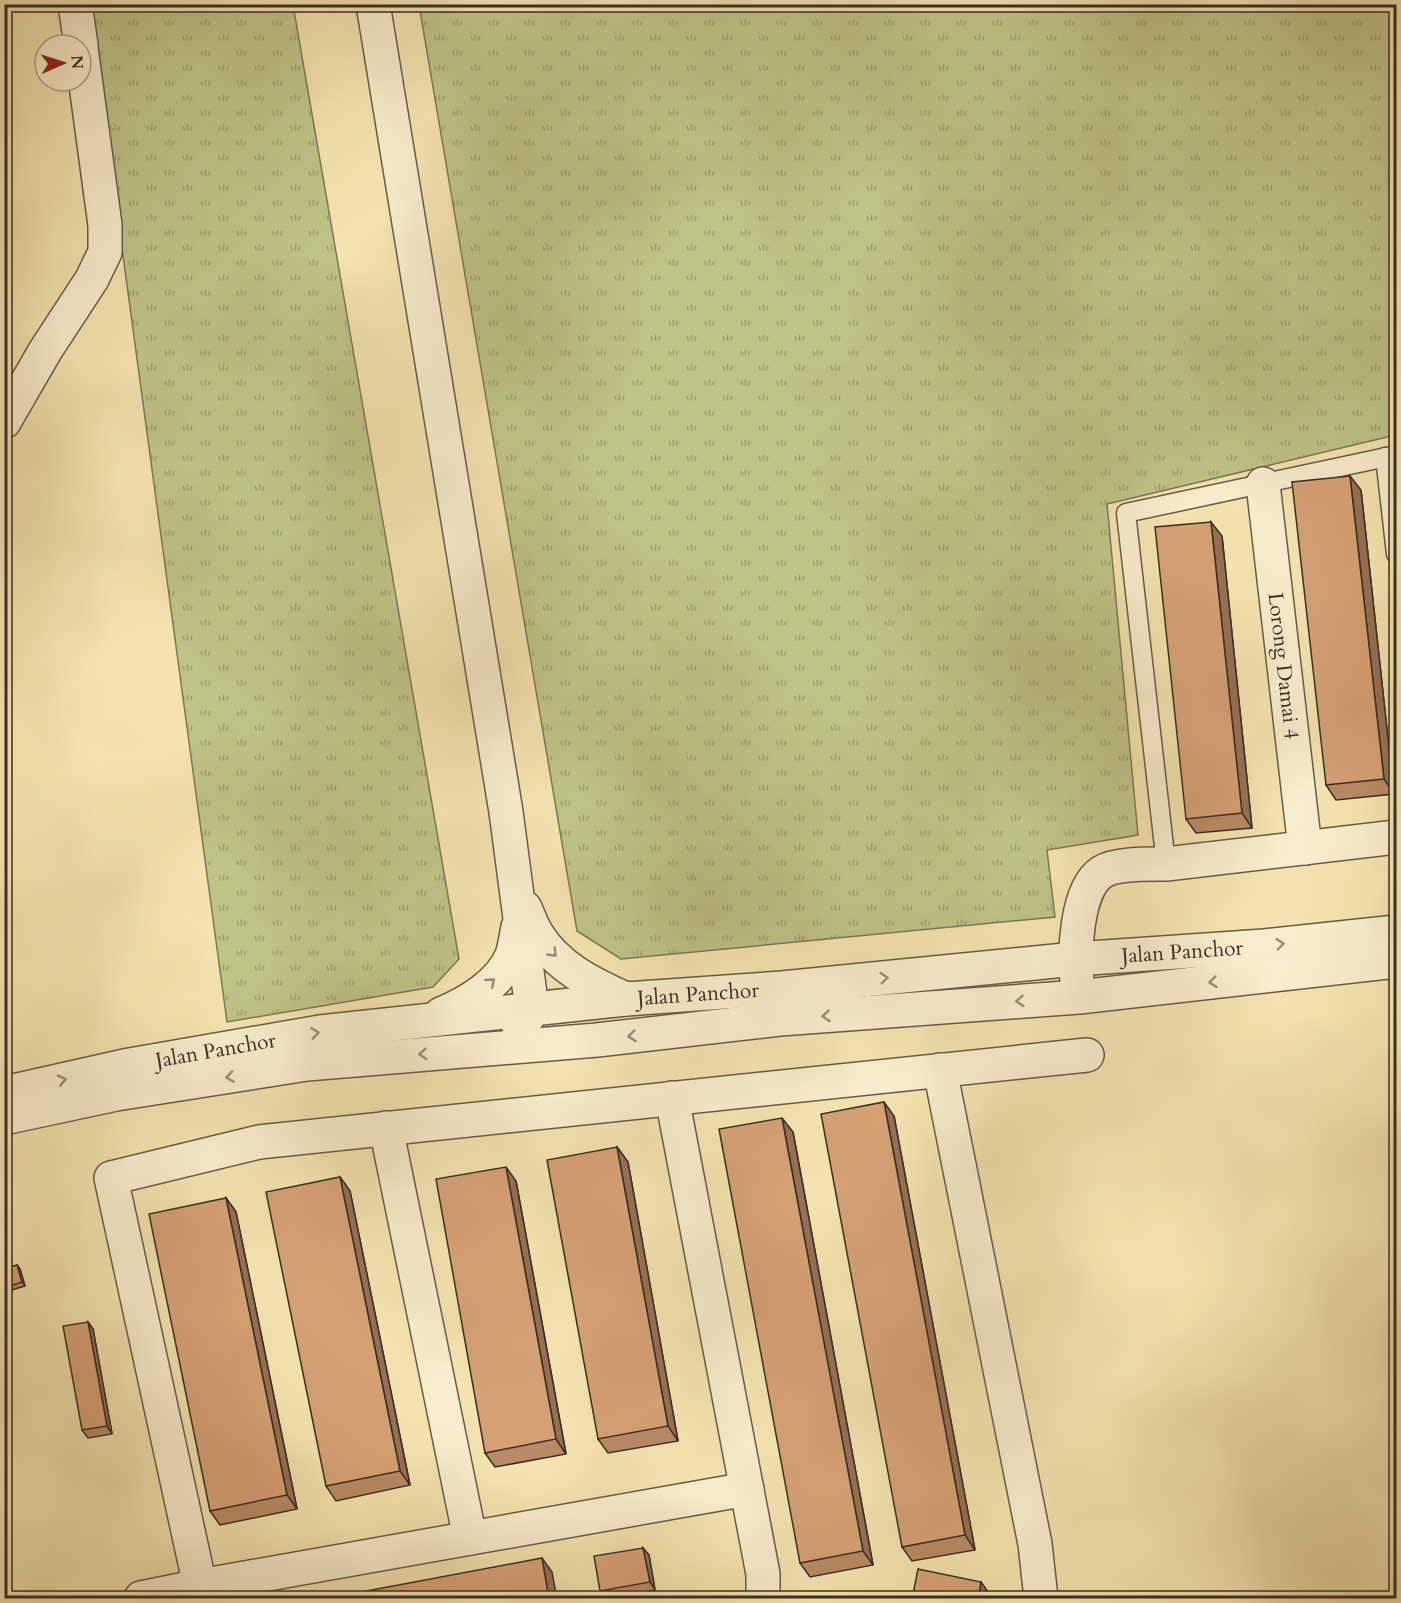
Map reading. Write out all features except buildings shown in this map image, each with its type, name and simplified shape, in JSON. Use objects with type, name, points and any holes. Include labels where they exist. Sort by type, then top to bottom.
[{"type":"street","points":[[373,4],[504,801],[532,1009],[526,1020],[512,1033],[482,1050]]},
{"type":"street","points":[[76,10],[79,33]]},
{"type":"street","points":[[4,422],[45,351],[93,279],[105,252],[105,225],[87,93]]},
{"type":"street","name":"Lorong Damai 4","points":[[1263,484],[1305,848]]},
{"type":"street","points":[[1079,997],[1075,959],[1083,906],[1090,886],[1103,872],[1130,864],[1166,864],[1396,837]]},
{"type":"street","points":[[515,885],[536,934],[553,954],[570,970],[593,985],[626,999]]},
{"type":"street","points":[[423,1021],[471,999],[500,974],[512,956],[520,920]]},
{"type":"street","name":"Jalan Panchor","points":[[4,1093],[124,1066],[320,1032],[626,999],[782,988],[1075,959],[1264,946],[1396,932]]},
{"type":"street","name":"Jalan Panchor","points":[[4,1118],[116,1094],[307,1064],[597,1040],[780,1019],[1079,997],[1396,961]]},
{"type":"street","points":[[532,1009],[554,1023],[597,1040]]},
{"type":"street","points":[[200,1586],[111,1178],[259,1142],[1087,1055]]},
{"type":"street","points":[[940,1070],[1035,1544],[1041,1599]]},
{"type":"street","points":[[672,1098],[763,1574],[763,1599]]},
{"type":"street","points":[[386,1128],[470,1538]]},
{"type":"street","points":[[141,1599],[200,1586],[747,1489]]},
{"type":"lane","points":[[1166,864],[1126,513],[1391,456],[1396,554]]},
{"type":"green space","points":[[89,5],[293,5],[459,959],[433,987],[227,1022]]},
{"type":"green space","points":[[419,5],[1396,5],[1396,435],[1107,504],[1138,835],[1047,850],[1055,917],[621,959],[577,931]]}]
